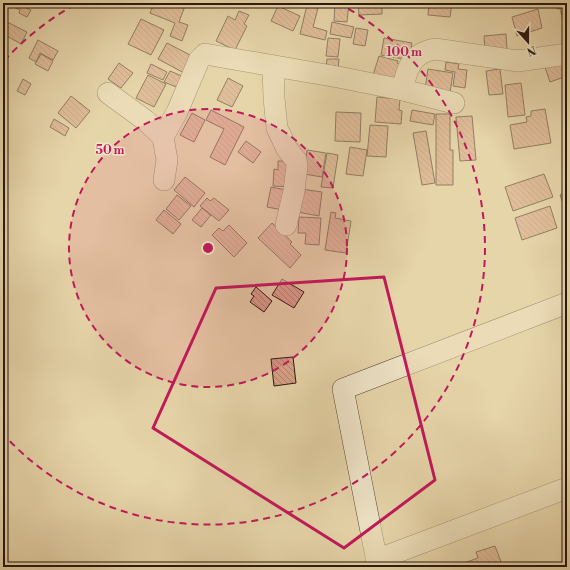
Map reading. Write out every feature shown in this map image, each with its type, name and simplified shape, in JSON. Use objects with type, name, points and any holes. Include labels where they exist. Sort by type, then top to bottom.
[{"type":"street","points":[[403,90],[405,75],[411,63],[416,57],[426,50],[436,49],[518,61],[567,54]]},
{"type":"street","points":[[163,137],[177,112],[199,60],[205,54],[403,90],[454,103]]},
{"type":"street","points":[[273,66],[277,128],[287,149],[296,160],[297,166],[294,190],[286,225]]},
{"type":"street","points":[[108,93],[145,120],[163,137],[167,160],[164,180]]},
{"type":"street","points":[[567,303],[343,389],[377,564],[567,488]]},
{"type":"highlighted area","points":[[384,277],[435,480],[344,548],[153,428],[216,288]]},
{"type":"building","points":[[6,3],[24,3],[23,6],[31,10],[27,17],[19,13],[20,10]]},
{"type":"building","points":[[154,3],[186,3],[179,22],[188,25],[182,41],[170,36],[175,23],[150,13]]},
{"type":"building","points":[[335,3],[349,3],[347,22],[334,21]]},
{"type":"building","points":[[358,3],[382,3],[382,14],[359,15]]},
{"type":"building","points":[[429,3],[452,3],[450,17],[428,15]]},
{"type":"building","points":[[555,3],[567,3],[567,6],[557,9]]},
{"type":"building","points":[[307,5],[318,8],[313,27],[327,31],[325,40],[300,34]]},
{"type":"building","points":[[278,6],[300,16],[293,31],[271,21]]},
{"type":"building","points":[[567,6],[567,19],[563,20],[560,9]]},
{"type":"building","points":[[538,9],[542,28],[517,36],[512,17]]},
{"type":"building","points":[[239,11],[249,15],[244,24],[247,26],[235,50],[216,41],[228,16],[235,20]]},
{"type":"building","points":[[141,19],[164,30],[151,55],[128,44]]},
{"type":"building","points":[[7,22],[27,32],[21,44],[3,34],[3,29]]},
{"type":"building","points":[[332,22],[354,27],[351,38],[330,34]]},
{"type":"building","points":[[356,28],[368,30],[365,46],[353,44]]},
{"type":"building","points":[[506,34],[507,49],[485,51],[484,36]]},
{"type":"building","points":[[328,38],[340,39],[338,57],[326,56]]},
{"type":"building","points":[[384,38],[412,43],[409,60],[381,55]]},
{"type":"building","points":[[38,40],[58,51],[53,60],[40,53],[36,62],[29,58]]},
{"type":"building","points":[[167,43],[194,57],[186,74],[158,59]]},
{"type":"building","points":[[41,54],[53,61],[48,71],[35,64]]},
{"type":"building","points":[[379,56],[398,61],[397,63],[403,65],[399,80],[373,75]]},
{"type":"building","points":[[327,59],[339,59],[338,69],[326,68]]},
{"type":"building","points":[[543,61],[567,61],[567,76],[550,82]]},
{"type":"building","points":[[446,62],[459,64],[458,69],[467,70],[465,88],[453,86],[455,72],[445,70]]},
{"type":"building","points":[[119,63],[133,73],[121,88],[108,79]]},
{"type":"building","points":[[151,64],[167,72],[163,80],[147,73]]},
{"type":"building","points":[[428,69],[453,73],[450,93],[425,89]]},
{"type":"building","points":[[500,69],[503,94],[489,95],[486,71]]},
{"type":"building","points":[[170,71],[191,80],[186,91],[164,82]]},
{"type":"building","points":[[148,75],[166,84],[154,107],[136,98]]},
{"type":"building","points":[[228,78],[243,86],[232,107],[217,100]]},
{"type":"building","points":[[23,79],[31,84],[25,95],[17,91]]},
{"type":"building","points":[[521,83],[525,115],[508,117],[505,85]]},
{"type":"building","points":[[71,96],[90,111],[76,128],[58,113]]},
{"type":"building","points":[[377,97],[400,99],[399,110],[402,111],[401,124],[375,122]]},
{"type":"building","points":[[545,109],[551,143],[514,149],[510,125],[527,122],[526,117],[531,116],[531,111]]},
{"type":"building","points":[[211,110],[244,127],[225,165],[210,157],[224,129],[206,120]]},
{"type":"building","points":[[412,110],[435,114],[433,125],[410,121]]},
{"type":"building","points":[[336,112],[361,113],[360,142],[335,141]]},
{"type":"building","points":[[192,113],[205,120],[194,142],[180,135]]},
{"type":"building","points":[[436,114],[450,114],[450,150],[453,150],[453,185],[436,185]]},
{"type":"building","points":[[472,116],[476,160],[460,161],[456,117]]},
{"type":"building","points":[[54,119],[69,128],[65,136],[50,127]]},
{"type":"building","points":[[370,125],[388,126],[386,157],[367,156]]},
{"type":"building","points":[[426,131],[435,183],[422,185],[413,133]]},
{"type":"building","points":[[246,141],[261,152],[253,163],[238,152]]},
{"type":"building","points":[[350,147],[367,150],[363,176],[346,174]]},
{"type":"building","points":[[307,150],[326,153],[322,177],[304,174]]},
{"type":"building","points":[[327,153],[338,155],[333,188],[321,187]]},
{"type":"building","points":[[278,161],[289,161],[293,187],[273,186],[274,169],[278,170]]},
{"type":"building","points":[[544,174],[553,197],[513,211],[505,187]]},
{"type":"building","points":[[185,177],[205,193],[194,207],[174,190]]},
{"type":"building","points":[[271,187],[286,190],[283,210],[267,207]]},
{"type":"building","points":[[301,189],[322,192],[319,216],[297,212]]},
{"type":"building","points":[[567,192],[567,215],[560,195]]},
{"type":"building","points":[[177,195],[191,206],[179,220],[166,209]]},
{"type":"building","points":[[207,198],[210,201],[214,198],[229,210],[219,221],[200,206]]},
{"type":"building","points":[[550,206],[557,228],[522,240],[515,218]]},
{"type":"building","points":[[202,208],[211,215],[201,227],[192,220]]},
{"type":"building","points":[[164,210],[181,224],[173,234],[156,220]]},
{"type":"building","points":[[331,212],[336,213],[335,218],[351,221],[346,253],[325,250]]},
{"type":"building","points":[[299,217],[321,218],[319,245],[305,244],[306,233],[298,233]]},
{"type":"building","points":[[272,223],[292,242],[290,244],[301,255],[290,268],[258,238]]},
{"type":"building","points":[[229,225],[247,243],[234,257],[212,235],[219,228],[223,231]]},
{"type":"building","points":[[282,279],[304,292],[294,308],[272,295]]},
{"type":"building","points":[[256,287],[272,301],[264,312],[250,302],[254,296],[251,294]]},
{"type":"building","points":[[293,357],[296,383],[274,386],[271,359]]},
{"type":"building","points":[[495,546],[503,567],[453,567],[478,558],[476,552]]}]
